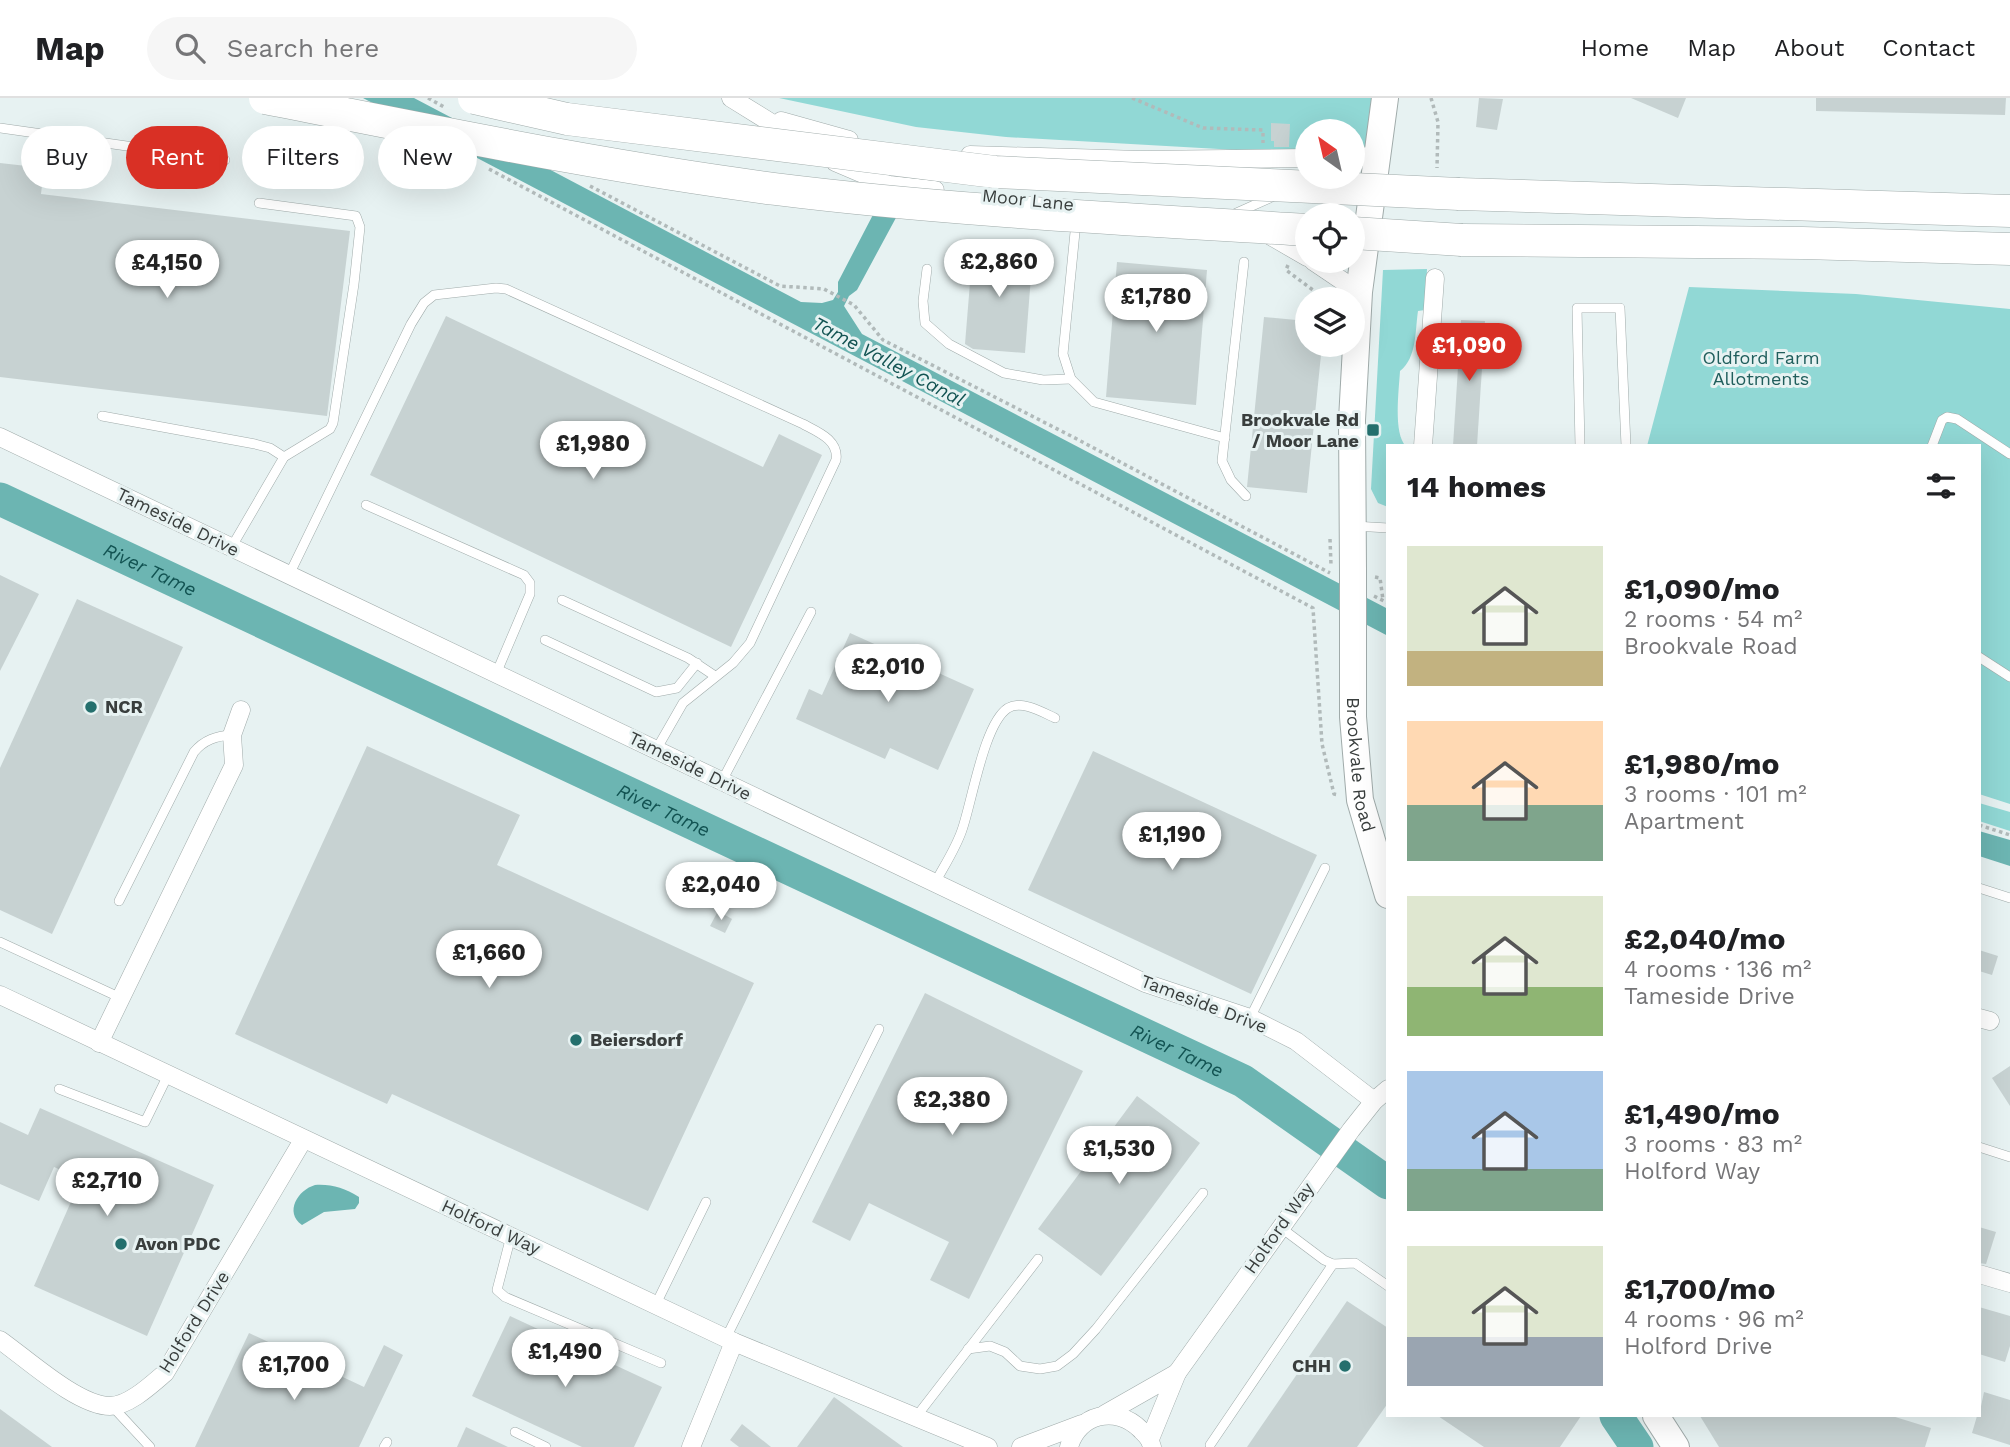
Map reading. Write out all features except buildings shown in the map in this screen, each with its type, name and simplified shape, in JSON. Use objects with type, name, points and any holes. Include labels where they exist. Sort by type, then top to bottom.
[{"type":"highway","points":[[265,98],[558,156],[775,189],[989,209],[1295,229]]},
{"type":"highway","points":[[463,105],[995,172],[1459,194],[2010,212]]},
{"type":"highway","points":[[1365,234],[1462,240],[1803,243],[2010,249]]},
{"type":"main road","points":[[1365,157],[1385,98]]},
{"type":"main road","points":[[1359,287],[1364,189]]},
{"type":"main road","points":[[1354,574],[1352,420],[1355,357]]},
{"type":"main road","name":"Brookvale Road","points":[[1354,574],[1353,717],[1360,800],[1386,888]]},
{"type":"main road","points":[[1658,1417],[1676,1447]]},
{"type":"street","name":"Moor Lane","points":[[731,98],[831,160],[889,185],[1078,206],[1230,216],[1295,248]]},
{"type":"street","name":"Moor Lane","points":[[758,114],[837,138],[950,155],[1139,160],[1295,158]]},
{"type":"street","points":[[1331,273],[1352,287]]},
{"type":"street","points":[[1423,444],[1435,278]]},
{"type":"street","name":"Tameside Drive","points":[[0,437],[1145,983],[1250,1018],[1296,1041],[1374,1101]]},
{"type":"street","points":[[99,1043],[234,765],[232,735],[241,710]]},
{"type":"street","name":"Holford Way","points":[[0,995],[730,1340],[988,1447]]},
{"type":"street","name":"Holford Way","points":[[1151,1443],[1177,1373],[1312,1182],[1374,1101],[1386,1091]]},
{"type":"street","name":"Holford Drive","points":[[112,1406],[139,1395],[165,1373],[303,1140]]},
{"type":"street","points":[[1981,1275],[2010,1283]]},
{"type":"street","points":[[0,1340],[81,1399],[112,1406]]},
{"type":"street","points":[[691,1447],[730,1340]]},
{"type":"street","name":"Holford Way","points":[[1082,1424],[1177,1373]]},
{"type":"street","points":[[1105,1414],[1129,1418],[1151,1443]]},
{"type":"street","points":[[1021,1447],[1082,1424]]},
{"type":"street","points":[[1069,1447],[1082,1424]]},
{"type":"lane","points":[[0,128],[126,146]]},
{"type":"lane","points":[[889,185],[897,147]]},
{"type":"lane","points":[[1230,216],[1274,196],[1266,159]]},
{"type":"lane","points":[[231,548],[284,457],[330,429],[333,423],[360,227],[356,216],[259,203]]},
{"type":"lane","points":[[1078,206],[1063,354],[1071,379],[1094,401],[1225,438]]},
{"type":"lane","points":[[1244,262],[1222,461],[1231,480],[1246,496]]},
{"type":"lane","points":[[927,269],[923,301],[925,323],[949,344],[1004,373],[1043,380],[1071,379]]},
{"type":"lane","points":[[289,575],[411,324],[424,303],[439,293],[506,289],[803,424],[825,436],[834,445],[836,460],[750,643],[733,663],[683,703],[656,750]]},
{"type":"lane","points":[[1580,444],[1577,308],[1620,308],[1626,444]]},
{"type":"lane","points":[[102,416],[255,444],[270,448],[284,457]]},
{"type":"lane","points":[[1933,444],[1942,420],[1947,416],[1957,419],[2010,454]]},
{"type":"lane","points":[[366,505],[523,575],[530,583],[530,594],[496,674]]},
{"type":"lane","points":[[1352,526],[1386,528]]},
{"type":"lane","points":[[562,600],[697,663],[715,676]]},
{"type":"lane","points":[[722,781],[811,612]]},
{"type":"lane","points":[[545,640],[656,692],[677,688],[697,663]]},
{"type":"lane","points":[[1981,658],[2010,677]]},
{"type":"lane","points":[[935,883],[962,832],[984,750],[1002,714],[1008,708],[1025,706],[1055,718]]},
{"type":"lane","points":[[119,901],[194,752],[208,740],[232,735]]},
{"type":"lane","points":[[1250,1018],[1325,868]]},
{"type":"lane","points":[[1981,889],[2010,898]]},
{"type":"lane","points":[[0,942],[121,998]]},
{"type":"lane","points":[[730,1340],[879,1029]]},
{"type":"lane","points":[[59,1089],[145,1122],[168,1075]]},
{"type":"lane","points":[[1981,1148],[2010,1157]]},
{"type":"lane","points":[[968,1349],[989,1346],[1005,1352],[1020,1366],[1040,1369],[1057,1366],[1073,1354],[1096,1329],[1203,1193]]},
{"type":"lane","points":[[656,1304],[706,1202]]},
{"type":"lane","points":[[1280,1227],[1324,1260],[1334,1264],[1355,1263],[1386,1285]]},
{"type":"lane","points":[[511,1236],[498,1290],[505,1297],[661,1363]]},
{"type":"lane","points":[[916,1417],[1038,1259]]},
{"type":"lane","points":[[1210,1445],[1334,1264]]},
{"type":"lane","points":[[112,1406],[150,1447]]},
{"type":"lane","points":[[515,1432],[546,1447]]},
{"type":"path","points":[[428,98],[463,105]]},
{"type":"path","points":[[1132,98],[1203,128],[1263,130],[1266,159]]},
{"type":"path","points":[[484,166],[1313,608],[1322,744],[1334,794],[1360,800]]},
{"type":"path","points":[[588,185],[780,286],[824,289],[854,305],[883,340],[1073,437],[1354,574],[1380,578],[1385,602]]},
{"type":"path","points":[[1371,594],[1385,602]]},
{"type":"path","points":[[1981,826],[2010,835]]},
{"type":"green space","points":[[779,98],[1375,98],[1372,152],[1365,152],[1365,119],[1295,119],[1295,153],[1006,137],[916,127]]},
{"type":"green space","points":[[1427,269],[1425,310],[1418,311],[1410,359],[1400,371],[1398,422],[1405,444],[1386,444],[1386,506],[1378,503],[1371,489],[1383,270]]},
{"type":"green space","name":"Oldford Farm Allotments","points":[[1689,287],[1856,294],[2010,309],[2010,804],[1981,795],[1981,444],[1648,444]]},
{"type":"green space","points":[[1981,804],[2010,812],[2010,831],[1981,822]]},
{"type":"water","points":[[363,98],[414,98],[467,126],[416,126]]},
{"type":"water","name":"Tame Valley Canal","points":[[477,131],[801,302],[822,303],[833,300],[838,292],[838,282],[877,207],[898,214],[857,290],[849,296],[844,306],[862,334],[1386,608],[1386,635],[477,158]]},
{"type":"water","points":[[1981,832],[2010,840],[2010,866],[1981,857]]},
{"type":"water","points":[[315,1185],[343,1189],[359,1197],[359,1203],[355,1209],[324,1212],[302,1225],[294,1214],[295,1202],[303,1192]]},
{"type":"waterway","name":"River Tame","points":[[0,499],[1243,1081],[1386,1182]]},
{"type":"waterway","name":"River Tame","points":[[1617,1417],[1637,1447]]},
{"type":"place","name":"Brookvale Rd / Moor Lane","points":[[1373,430]]},
{"type":"place","name":"NCR","points":[[91,707]]},
{"type":"place","name":"Beiersdorf","points":[[576,1040]]},
{"type":"place","name":"Avon PDC","points":[[121,1244]]},
{"type":"place","name":"CHH","points":[[1345,1366]]}]
